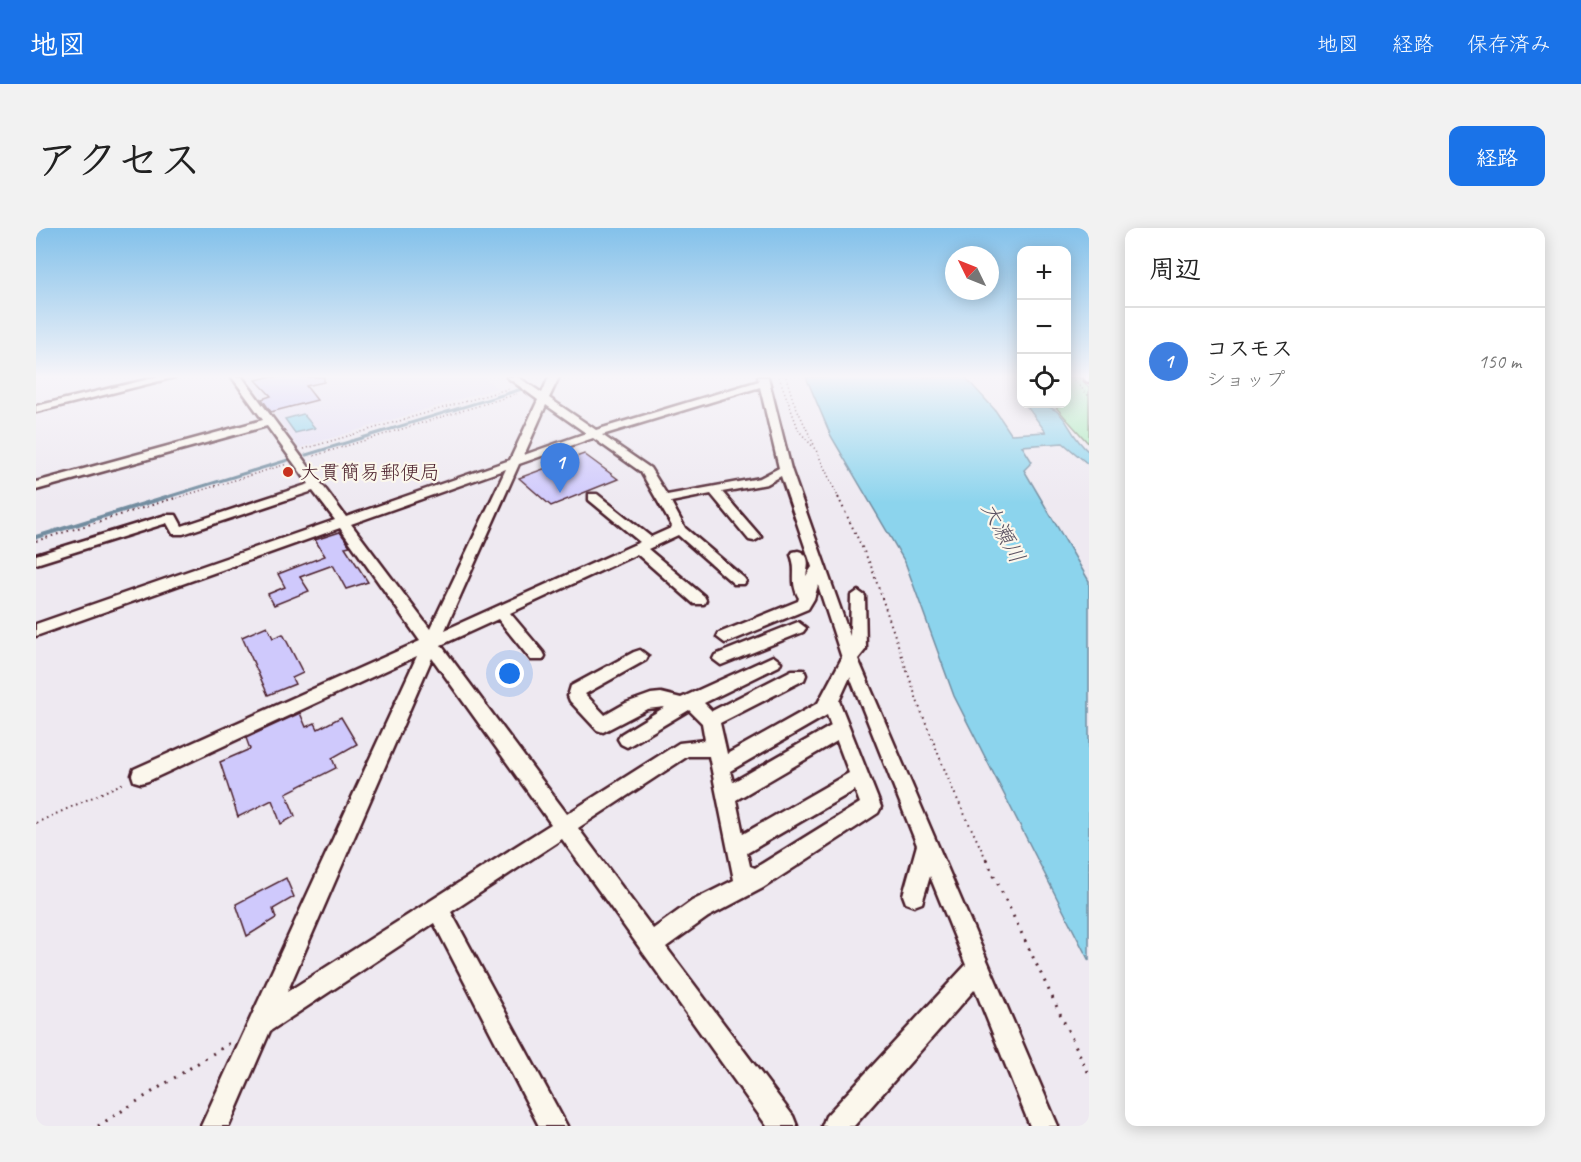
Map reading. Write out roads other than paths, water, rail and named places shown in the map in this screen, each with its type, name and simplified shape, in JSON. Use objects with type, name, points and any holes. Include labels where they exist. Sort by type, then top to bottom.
[{"type":"street","points":[[267,419],[783,1126]]},
{"type":"street","points":[[215,1126],[515,461],[529,419]]},
{"type":"street","points":[[577,419],[594,434],[646,470],[665,499],[677,528],[739,581]]},
{"type":"street","points":[[36,630],[515,461],[642,419]]},
{"type":"street","points":[[773,419],[785,469],[850,658],[977,970],[1044,1126]]},
{"type":"street","points":[[36,486],[269,422]]},
{"type":"street","points":[[665,499],[763,481],[785,469]]},
{"type":"street","points":[[36,560],[171,518],[178,531],[316,486]]},
{"type":"street","points":[[714,490],[754,537]]},
{"type":"street","points":[[593,497],[699,600]]},
{"type":"street","points":[[141,775],[644,546],[677,528]]},
{"type":"street","points":[[798,555],[802,564],[798,575],[800,590],[807,599]]},
{"type":"street","points":[[725,637],[803,605],[807,599],[812,576],[818,568]]},
{"type":"street","points":[[261,1023],[685,748],[718,755],[726,764],[824,708],[830,701],[850,658],[858,649],[858,596]]},
{"type":"street","points":[[500,611],[537,656]]},
{"type":"street","points":[[721,660],[798,628]]},
{"type":"street","points":[[627,739],[687,704],[766,666],[741,651]]},
{"type":"street","points":[[640,656],[577,691],[576,696],[603,725],[650,699],[667,698],[687,704],[711,720],[741,872],[755,880]]},
{"type":"street","points":[[711,720],[798,675]]},
{"type":"street","points":[[650,945],[700,909],[755,880],[871,807],[861,776],[830,701]]},
{"type":"street","points":[[725,791],[731,793],[842,729]]},
{"type":"street","points":[[735,843],[741,846],[861,776]]},
{"type":"street","points":[[914,895],[927,846]]},
{"type":"street","points":[[438,909],[553,1126]]},
{"type":"street","points":[[836,1126],[977,970]]},
{"type":"water","points":[[285,419],[307,419],[315,428],[295,433]]},
{"type":"water","name":"大瀬川","points":[[824,419],[1001,419],[1011,434],[1046,432],[1036,419],[1064,419],[1089,452],[1089,465],[1063,443],[1022,446],[1032,462],[1024,470],[1089,581],[1089,961],[954,696],[905,562],[831,436]]},
{"type":"waterway","points":[[306,455],[424,419]]},
{"type":"waterway","points":[[161,499],[288,460]]},
{"type":"waterway","points":[[36,537],[166,497]]},
{"type":"place","name":"大貫簡易郵便局","points":[[288,472]]},
{"type":"place","name":"コスモス","points":[[560,493]]}]
